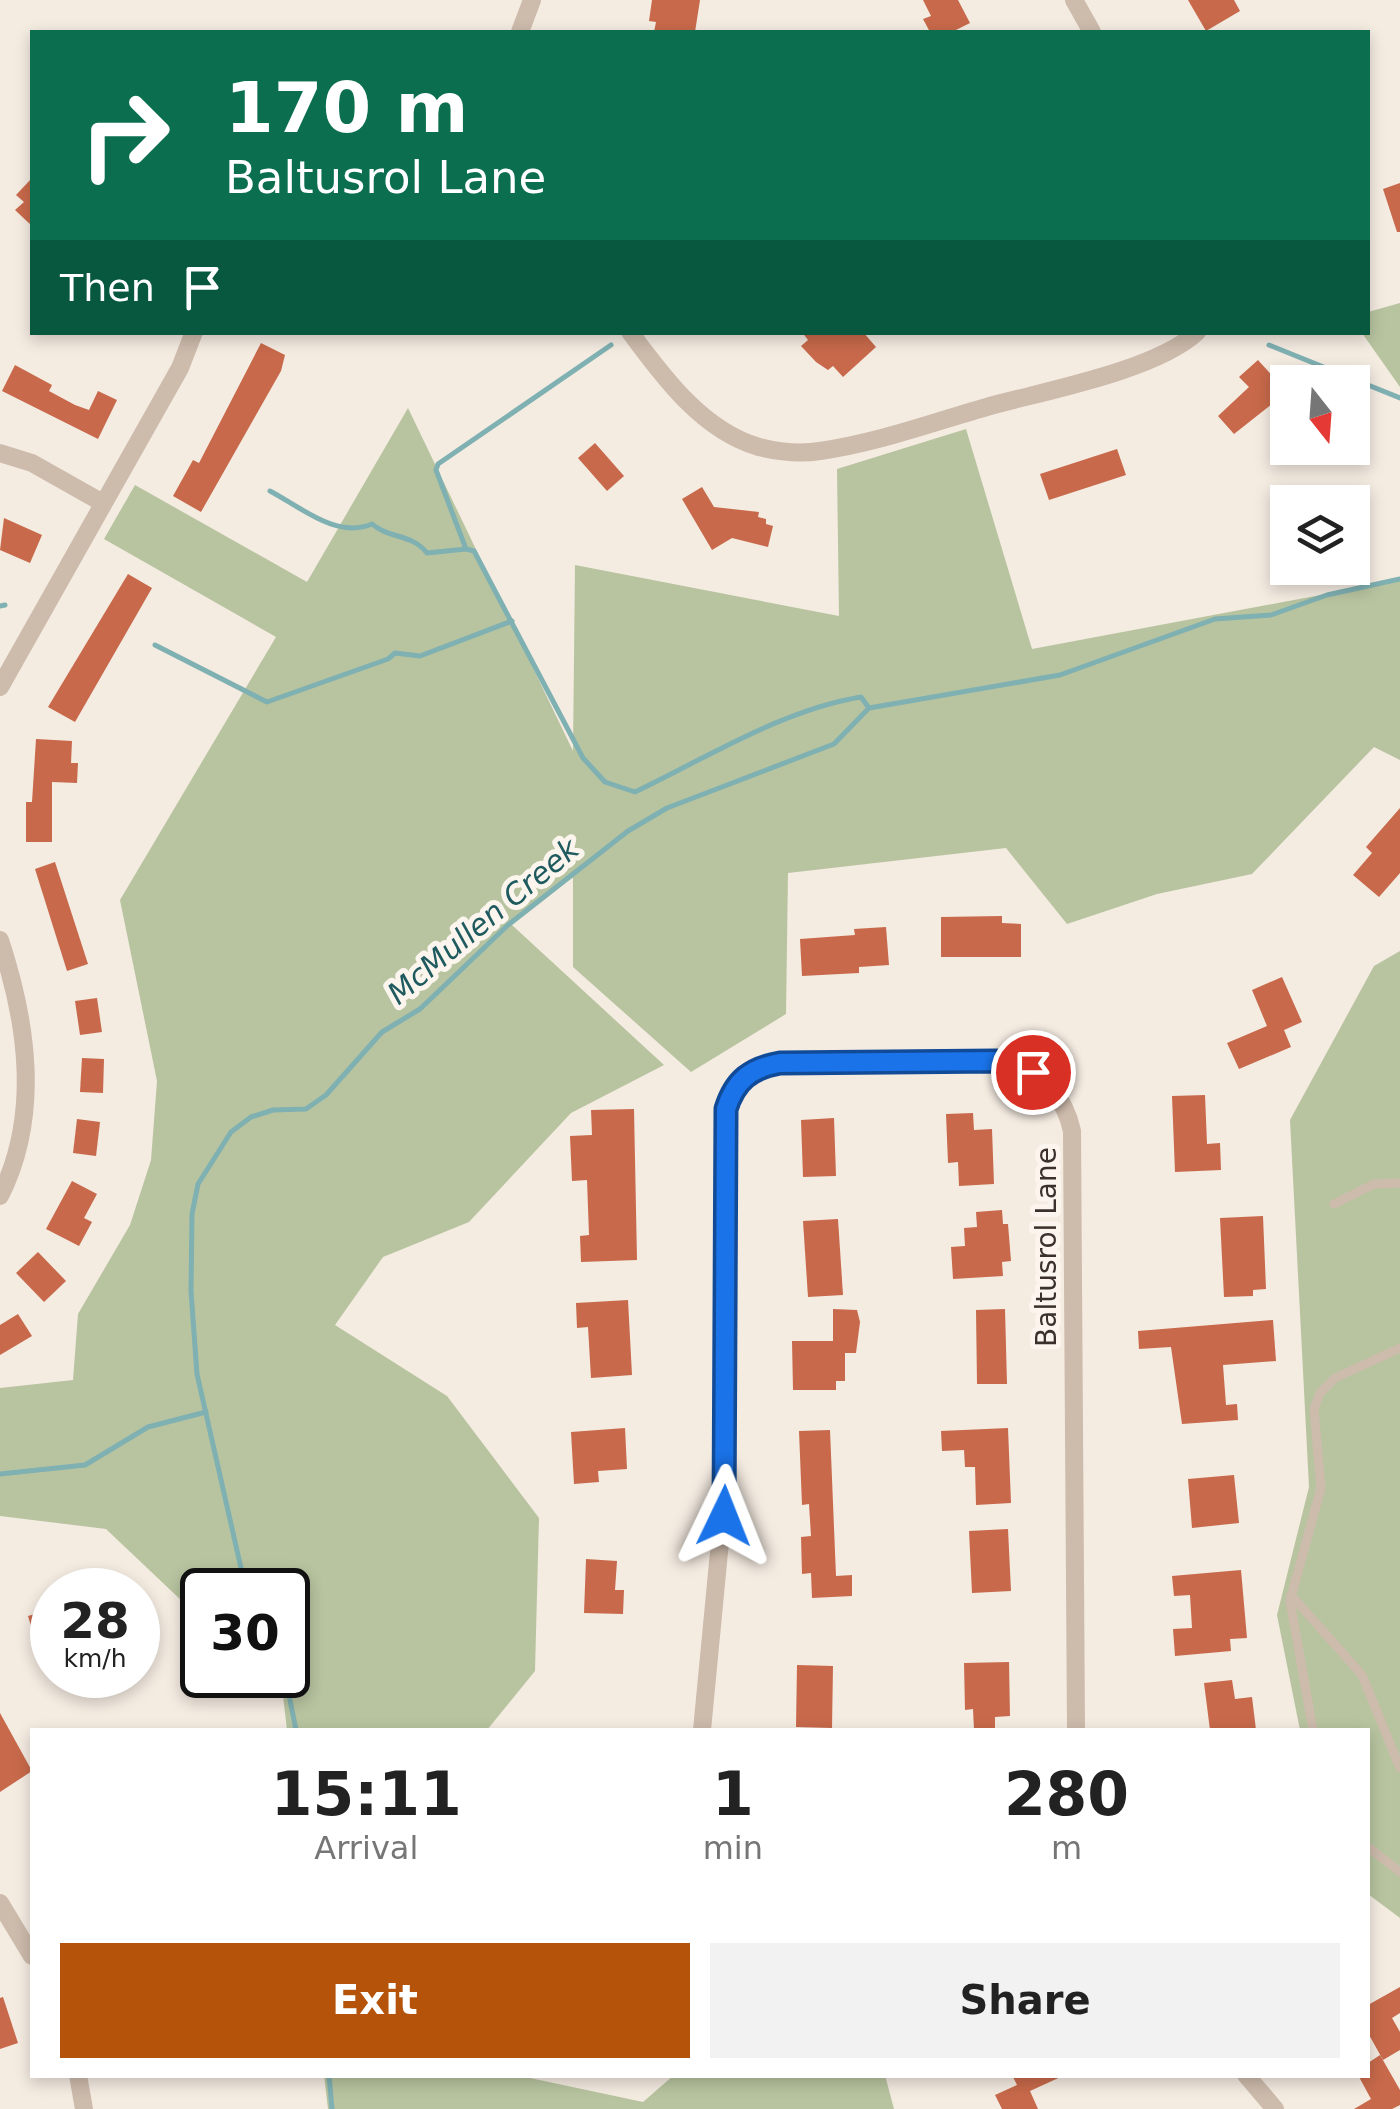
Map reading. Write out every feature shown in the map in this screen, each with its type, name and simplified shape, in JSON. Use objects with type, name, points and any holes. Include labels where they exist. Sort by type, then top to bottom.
[{"type":"street","points":[[521,30],[532,0]]},
{"type":"street","points":[[1074,0],[1091,30]]},
{"type":"street","points":[[0,687],[180,368],[193,335]]},
{"type":"street","points":[[632,335],[674,387],[710,421],[745,442],[791,452],[879,438],[1100,375],[1160,356],[1192,335]]},
{"type":"street","points":[[0,453],[32,464],[103,503]]},
{"type":"street","points":[[0,940],[20,1010],[26,1075],[14,1156],[0,1196]]},
{"type":"street","name":"Baltusrol Lane","points":[[702,1728],[726,1479],[726,1128],[730,1096],[753,1070],[780,1063],[997,1061],[1016,1064],[1048,1083],[1061,1098],[1072,1132],[1076,1728]]},
{"type":"street","points":[[0,1903],[30,1953]]},
{"type":"street","points":[[79,2078],[84,2109]]},
{"type":"street","points":[[1248,2078],[1274,2109]]},
{"type":"lane","points":[[1334,1204],[1374,1184],[1400,1183]]},
{"type":"lane","points":[[1313,1728],[1290,1611],[1320,1488],[1312,1426],[1320,1393],[1356,1365],[1400,1348]]},
{"type":"lane","points":[[1291,1595],[1362,1675],[1400,1768]]},
{"type":"lane","points":[[1370,1849],[1400,1872]]},
{"type":"green space","points":[[1400,303],[1400,387],[1363,335],[1370,335],[1370,311]]},
{"type":"green space","points":[[408,408],[573,751],[575,565],[839,616],[837,469],[966,429],[1032,649],[1400,580],[1400,760],[1374,747],[1252,874],[1157,894],[1067,924],[1006,848],[788,873],[786,1014],[691,1072],[573,967],[573,877],[512,925],[664,1065],[571,1113],[469,1222],[383,1257],[335,1325],[447,1396],[539,1518],[535,1671],[489,1728],[287,1728],[283,1698],[310,1698],[310,1568],[180,1568],[180,1599],[160,1580],[160,1568],[147,1568],[106,1529],[0,1516],[0,1388],[73,1380],[78,1314],[130,1225],[151,1160],[157,1081],[120,900],[276,637],[104,539],[135,485],[307,582]]},
{"type":"green space","points":[[1400,951],[1400,1918],[1370,1896],[1370,1728],[1300,1728],[1277,1615],[1309,1487],[1290,1120],[1374,966]]},
{"type":"green space","points":[[324,2078],[530,2078],[643,2102],[671,2078],[886,2078],[894,2109],[328,2109]]},
{"type":"building","points":[[652,0],[700,0],[695,30],[654,30],[656,22],[649,21]]},
{"type":"building","points":[[923,0],[958,0],[970,23],[956,30],[929,30],[923,19],[931,16]]},
{"type":"building","points":[[1188,0],[1234,0],[1240,11],[1205,30]]},
{"type":"building","points":[[30,180],[30,224],[15,210],[24,202],[16,195]]},
{"type":"building","points":[[1400,183],[1400,232],[1397,232],[1383,189]]},
{"type":"building","points":[[804,335],[866,335],[876,347],[843,377],[833,366],[828,370],[816,362],[801,346],[808,340]]},
{"type":"building","points":[[261,343],[285,355],[281,371],[201,512],[173,496],[193,460],[199,463]]},
{"type":"building","points":[[1258,360],[1270,373],[1270,405],[1234,434],[1218,416],[1249,387],[1239,377]]},
{"type":"building","points":[[15,365],[52,385],[49,391],[89,410],[98,391],[117,400],[98,439],[2,391]]},
{"type":"building","points":[[595,443],[624,476],[607,491],[578,458]]},
{"type":"building","points":[[1117,449],[1126,475],[1049,500],[1040,474]]},
{"type":"building","points":[[702,487],[714,507],[759,512],[758,517],[773,526],[768,547],[732,538],[712,550],[682,499]]},
{"type":"building","points":[[4,518],[42,535],[30,563],[0,550]]},
{"type":"building","points":[[128,574],[152,588],[75,722],[48,707]]},
{"type":"building","points":[[36,739],[72,741],[71,763],[78,763],[77,783],[52,782],[52,842],[26,842],[26,802],[32,802]]},
{"type":"building","points":[[1400,808],[1400,873],[1379,897],[1353,875],[1372,853],[1366,847]]},
{"type":"building","points":[[55,862],[88,964],[67,971],[35,869]]},
{"type":"building","points":[[1002,916],[1002,923],[1021,924],[1021,957],[941,957],[941,917]]},
{"type":"building","points":[[886,927],[889,965],[859,967],[859,973],[802,976],[800,939],[855,935],[854,929]]},
{"type":"building","points":[[1282,977],[1302,1022],[1284,1030],[1291,1047],[1239,1069],[1227,1043],[1267,1026],[1252,990]]},
{"type":"building","points":[[97,998],[102,1032],[80,1035],[75,1001]]},
{"type":"building","points":[[82,1058],[104,1059],[103,1093],[80,1092]]},
{"type":"building","points":[[1205,1095],[1207,1144],[1220,1143],[1221,1170],[1175,1172],[1172,1096]]},
{"type":"building","points":[[634,1109],[637,1260],[581,1262],[580,1236],[589,1235],[587,1180],[572,1181],[570,1136],[592,1135],[591,1110]]},
{"type":"building","points":[[973,1113],[974,1130],[992,1129],[994,1184],[959,1186],[958,1162],[948,1163],[946,1114]]},
{"type":"building","points":[[834,1118],[836,1176],[803,1177],[801,1120]]},
{"type":"building","points":[[77,1119],[100,1122],[96,1156],[73,1153]]},
{"type":"building","points":[[72,1181],[97,1194],[84,1218],[92,1222],[79,1246],[46,1229]]},
{"type":"building","points":[[1002,1210],[1003,1224],[1008,1224],[1011,1261],[1002,1262],[1003,1276],[953,1279],[951,1247],[965,1246],[964,1228],[977,1227],[976,1212]]},
{"type":"building","points":[[1263,1216],[1266,1289],[1253,1290],[1253,1296],[1224,1297],[1220,1218]]},
{"type":"building","points":[[838,1219],[843,1295],[808,1297],[803,1221]]},
{"type":"building","points":[[38,1252],[66,1281],[44,1302],[16,1273]]},
{"type":"building","points":[[628,1300],[632,1375],[591,1378],[588,1327],[577,1328],[576,1303]]},
{"type":"building","points":[[833,1309],[857,1310],[860,1322],[856,1353],[845,1353],[845,1381],[836,1381],[836,1390],[793,1390],[792,1341],[833,1341]]},
{"type":"building","points":[[1005,1309],[1007,1384],[977,1384],[976,1310]]},
{"type":"building","points":[[18,1314],[32,1336],[0,1355],[0,1325]]},
{"type":"building","points":[[1273,1320],[1276,1361],[1223,1365],[1226,1405],[1237,1404],[1238,1420],[1182,1424],[1171,1347],[1139,1349],[1138,1331]]},
{"type":"building","points":[[625,1428],[627,1469],[598,1471],[599,1482],[574,1484],[571,1432]]},
{"type":"building","points":[[1008,1428],[1011,1503],[976,1505],[975,1467],[965,1467],[964,1450],[942,1451],[941,1431]]},
{"type":"building","points":[[830,1430],[836,1576],[852,1575],[852,1596],[812,1598],[811,1573],[802,1574],[801,1537],[811,1536],[809,1504],[802,1505],[799,1431]]},
{"type":"building","points":[[1234,1475],[1239,1523],[1192,1528],[1188,1479]]},
{"type":"building","points":[[1008,1529],[1011,1591],[972,1593],[969,1531]]},
{"type":"building","points":[[586,1559],[617,1561],[615,1590],[624,1590],[623,1614],[584,1613]]},
{"type":"building","points":[[1241,1570],[1247,1638],[1230,1639],[1231,1651],[1175,1656],[1173,1629],[1192,1628],[1190,1595],[1174,1596],[1172,1576]]},
{"type":"building","points":[[1009,1662],[1010,1716],[995,1717],[995,1728],[974,1728],[973,1709],[965,1710],[964,1663]]},
{"type":"building","points":[[797,1665],[833,1666],[832,1728],[796,1727]]},
{"type":"building","points":[[1232,1680],[1235,1699],[1252,1697],[1256,1728],[1210,1728],[1204,1683]]},
{"type":"building","points":[[0,1713],[30,1772],[0,1792]]},
{"type":"building","points":[[1400,1987],[1400,2013],[1392,2018],[1400,2032],[1400,2050],[1383,2060],[1370,2037],[1370,2004]]},
{"type":"building","points":[[3,1997],[18,2043],[0,2049],[0,1998]]},
{"type":"building","points":[[1380,2055],[1400,2090],[1400,2105],[1392,2109],[1354,2109],[1371,2099],[1360,2078],[1370,2078],[1370,2062]]},
{"type":"building","points":[[1014,2078],[1058,2078],[1030,2091],[1038,2109],[1002,2109],[995,2095],[1017,2085]]},
{"type":"waterway","points":[[611,345],[438,464],[436,470],[466,549],[474,551],[583,758],[605,782],[635,792],[802,713],[861,697],[869,708]]},
{"type":"waterway","points":[[1269,345],[1400,398]]},
{"type":"waterway","points":[[270,491],[333,525],[359,528],[372,524],[414,542],[427,553],[466,549]]},
{"type":"waterway","name":"McMullen Creek","points":[[241,1568],[197,1374],[191,1291],[192,1214],[198,1184],[231,1132],[251,1117],[273,1110],[306,1109],[326,1095],[382,1032],[420,1009],[508,925],[628,831],[667,808],[834,744],[869,708],[1060,675],[1215,619],[1271,615],[1327,595],[1400,579]]},
{"type":"waterway","points":[[0,606],[5,605]]},
{"type":"waterway","points":[[155,645],[267,702],[388,659],[395,653],[420,656],[512,621]]},
{"type":"waterway","points":[[0,1474],[85,1465],[148,1427],[206,1412]]},
{"type":"waterway","name":"McMullen Creek","points":[[290,1698],[296,1728]]},
{"type":"waterway","name":"McMullen Creek","points":[[329,2078],[332,2109]]},
{"type":"route","points":[[724,1516],[726,1109],[742,1078],[753,1070],[780,1063],[997,1061],[1033,1072]]}]
